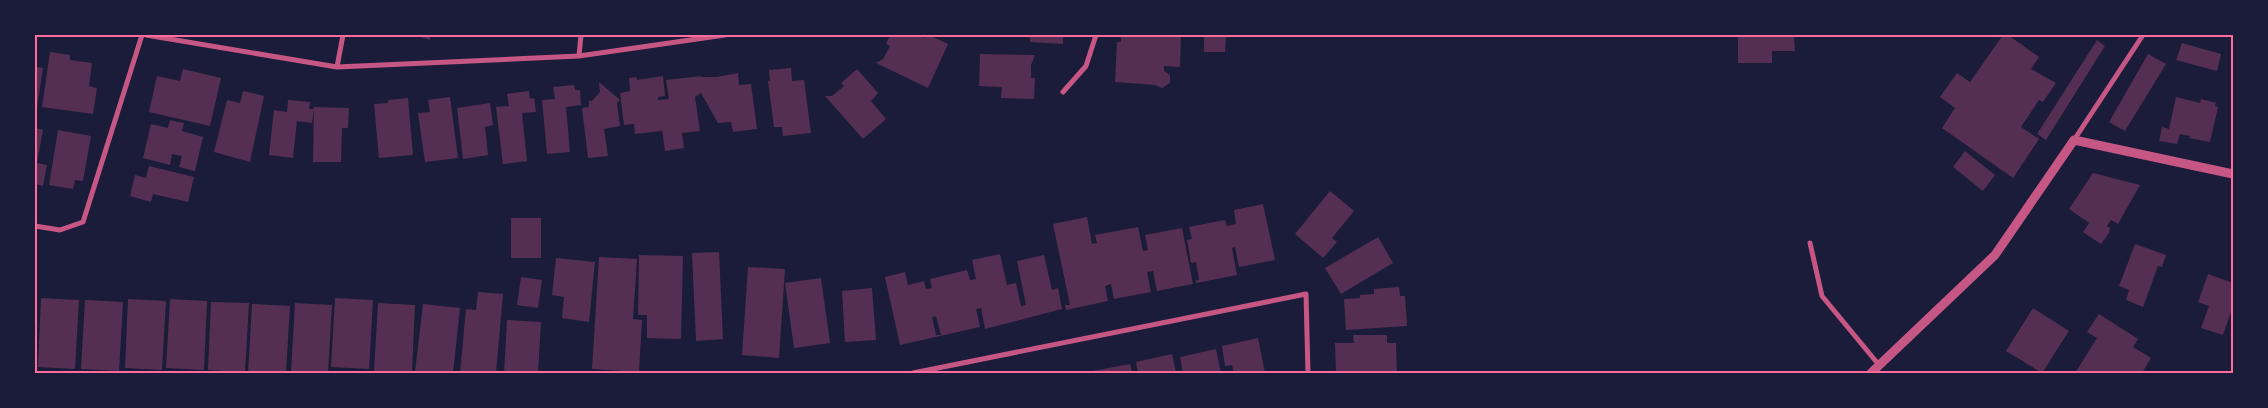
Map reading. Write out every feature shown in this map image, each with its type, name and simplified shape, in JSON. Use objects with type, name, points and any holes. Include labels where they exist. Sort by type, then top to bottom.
[{"type":"street","points":[[35,226],[60,230],[83,222],[142,35]]},
{"type":"street","points":[[146,35],[337,67],[579,56],[725,35]]},
{"type":"street","points":[[337,67],[344,35]]},
{"type":"street","points":[[579,56],[581,35]]},
{"type":"street","points":[[1063,92],[1086,66],[1096,35]]},
{"type":"street","points":[[1871,373],[1995,255],[2143,35]]},
{"type":"street","points":[[2074,140],[2233,174]]},
{"type":"street","points":[[1810,244],[1822,296],[1879,365]]},
{"type":"street","points":[[913,373],[1306,294],[1308,373]]},
{"type":"building","points":[[414,35],[431,35],[430,40]]},
{"type":"building","points":[[890,35],[918,35],[925,38],[926,35],[929,35],[948,44],[928,88],[876,63],[883,59],[890,46],[886,44]]},
{"type":"building","points":[[1030,35],[1063,35],[1063,44],[1030,42]]},
{"type":"building","points":[[1121,35],[1181,35],[1180,67],[1164,66],[1164,71],[1170,75],[1170,83],[1162,88],[1155,85],[1115,82],[1117,42],[1121,42]]},
{"type":"building","points":[[1204,35],[1226,35],[1225,52],[1204,52]]},
{"type":"building","points":[[1738,35],[1794,35],[1795,51],[1772,51],[1772,63],[1738,63]]},
{"type":"building","points":[[2003,35],[2008,35],[2039,57],[2031,69],[2056,83],[2043,102],[2039,100],[2021,127],[2039,139],[2013,178],[1942,128],[1955,108],[1940,97],[1957,73],[1970,82]]},
{"type":"building","points":[[2097,40],[2105,46],[2046,140],[2037,134]]},
{"type":"building","points":[[2182,43],[2221,54],[2217,71],[2176,60]]},
{"type":"building","points":[[50,52],[70,55],[70,60],[92,63],[89,86],[97,88],[93,114],[42,107]]},
{"type":"building","points":[[980,54],[1035,55],[1031,65],[1031,78],[1035,78],[1034,99],[1001,98],[1002,87],[979,86]]},
{"type":"building","points":[[2148,54],[2166,64],[2125,131],[2109,122]]},
{"type":"building","points":[[35,67],[43,68],[36,114],[35,114]]},
{"type":"building","points":[[791,68],[792,81],[804,80],[811,133],[783,136],[782,127],[774,127],[768,81],[770,81],[769,70]]},
{"type":"building","points":[[183,69],[221,78],[210,126],[149,112],[157,76],[180,81]]},
{"type":"building","points":[[857,69],[878,93],[871,101],[886,119],[863,139],[825,96],[832,96],[844,86],[841,83]]},
{"type":"building","points":[[738,73],[739,85],[751,84],[757,129],[733,132],[731,122],[718,123],[701,93],[695,97],[700,131],[682,133],[684,148],[665,151],[661,122],[662,131],[635,134],[634,124],[624,125],[620,93],[630,91],[629,78],[636,77],[637,80],[663,76],[665,96],[658,97],[658,100],[669,99],[666,80],[702,76],[700,77],[717,77]]},
{"type":"building","points":[[599,82],[620,100],[617,103],[620,126],[604,129],[608,156],[588,158],[582,108],[589,107],[589,101],[592,101],[600,92]]},
{"type":"building","points":[[574,85],[575,90],[580,90],[581,105],[566,107],[570,152],[547,154],[542,100],[555,99],[553,87]]},
{"type":"building","points":[[243,91],[264,96],[250,162],[214,152],[227,100],[240,103]]},
{"type":"building","points":[[529,91],[530,99],[534,98],[536,112],[522,113],[527,161],[503,164],[496,107],[509,106],[507,94]]},
{"type":"building","points":[[450,97],[458,158],[425,162],[418,113],[430,112],[428,100]]},
{"type":"building","points":[[2176,97],[2200,103],[2201,99],[2216,103],[2215,106],[2218,107],[2210,142],[2189,138],[2190,136],[2180,134],[2177,144],[2159,141],[2162,127],[2169,129]]},
{"type":"building","points":[[408,98],[413,155],[379,158],[374,104],[388,103],[388,100]]},
{"type":"building","points":[[288,100],[310,102],[309,109],[314,109],[312,123],[297,121],[293,158],[269,155],[274,110],[287,112]]},
{"type":"building","points":[[490,103],[493,125],[485,127],[488,155],[463,159],[457,108]]},
{"type":"building","points":[[314,107],[349,108],[348,128],[342,128],[341,162],[313,162]]},
{"type":"building","points":[[170,120],[184,123],[182,131],[203,137],[195,171],[179,167],[182,156],[172,154],[170,165],[143,158],[151,124],[168,128]]},
{"type":"building","points":[[35,128],[43,130],[37,163],[47,165],[43,186],[35,184]]},
{"type":"building","points":[[58,130],[91,136],[83,181],[75,180],[73,189],[49,185]]},
{"type":"building","points":[[1965,151],[1995,175],[1983,191],[1953,167]]},
{"type":"building","points":[[149,166],[194,177],[188,202],[153,194],[151,202],[130,196],[135,175],[146,178]]},
{"type":"building","points":[[2093,173],[2140,185],[2118,224],[2111,220],[2107,226],[2110,228],[2109,233],[2101,244],[2083,232],[2089,223],[2069,209]]},
{"type":"building","points":[[1330,191],[1354,211],[1332,238],[1337,242],[1323,258],[1295,234]]},
{"type":"building","points":[[1263,204],[1275,260],[1239,267],[1235,247],[1232,248],[1237,275],[1196,283],[1196,280],[1199,280],[1196,262],[1191,263],[1187,240],[1192,239],[1189,227],[1225,220],[1227,226],[1236,224],[1234,210]]},
{"type":"building","points":[[1087,217],[1092,244],[1097,243],[1095,235],[1138,227],[1143,251],[1148,250],[1145,235],[1182,228],[1193,284],[1157,291],[1153,271],[1147,272],[1151,292],[1114,299],[1111,284],[1105,286],[1108,301],[1066,310],[1065,305],[1070,305],[1053,224]]},
{"type":"building","points":[[511,218],[541,218],[541,258],[511,258]]},
{"type":"building","points":[[1378,237],[1393,263],[1341,294],[1325,268]]},
{"type":"building","points":[[2135,244],[2166,255],[2162,267],[2158,266],[2143,307],[2126,300],[2129,290],[2119,286]]},
{"type":"building","points":[[719,252],[723,339],[696,341],[692,253]]},
{"type":"building","points":[[1000,254],[1007,285],[1016,283],[1021,306],[1026,305],[1017,261],[1044,255],[1052,290],[1058,288],[1062,309],[985,329],[981,308],[976,309],[980,327],[900,345],[885,277],[905,272],[908,285],[924,281],[926,289],[932,288],[930,279],[967,270],[970,280],[976,279],[972,260]],"holes":[[[936,316],[941,335],[936,335],[932,317]]]},
{"type":"building","points":[[639,255],[683,256],[681,339],[647,338],[647,315],[638,315]]},
{"type":"building","points":[[599,257],[637,259],[633,319],[642,320],[639,372],[592,369]]},
{"type":"building","points":[[556,258],[595,262],[589,322],[562,318],[564,297],[552,295]]},
{"type":"building","points":[[748,267],[785,269],[779,358],[742,355]]},
{"type":"building","points":[[2208,274],[2233,283],[2233,306],[2223,335],[2201,328],[2209,306],[2198,302]]},
{"type":"building","points":[[521,277],[542,280],[538,308],[517,305]]},
{"type":"building","points":[[821,278],[830,343],[794,348],[785,283]]},
{"type":"building","points":[[1399,287],[1400,296],[1405,296],[1407,326],[1346,330],[1344,299],[1360,298],[1360,295],[1374,294],[1374,289]]},
{"type":"building","points":[[872,288],[876,340],[845,342],[842,291]]},
{"type":"building","points":[[478,292],[503,294],[496,373],[460,373],[466,309],[476,310]]},
{"type":"building","points":[[41,298],[79,300],[75,369],[38,367]]},
{"type":"building","points":[[335,298],[373,300],[369,369],[331,367]]},
{"type":"building","points":[[128,299],[166,301],[162,370],[125,368]]},
{"type":"building","points":[[170,299],[207,301],[204,370],[166,368]]},
{"type":"building","points":[[85,300],[123,302],[119,371],[81,369]]},
{"type":"building","points":[[211,302],[249,303],[245,372],[208,370]]},
{"type":"building","points":[[295,303],[332,305],[328,373],[291,372]]},
{"type":"building","points":[[378,303],[415,305],[412,373],[374,372]]},
{"type":"building","points":[[252,304],[290,306],[286,373],[248,373]]},
{"type":"building","points":[[423,304],[460,308],[453,373],[415,372]]},
{"type":"building","points":[[2033,308],[2069,331],[2042,373],[2006,351]]},
{"type":"building","points":[[2099,314],[2138,339],[2133,347],[2151,358],[2142,373],[2075,373],[2097,338],[2087,332]]},
{"type":"building","points":[[507,320],[541,322],[538,373],[504,373]]},
{"type":"building","points":[[1353,335],[1387,335],[1387,343],[1396,343],[1397,373],[1336,373],[1335,343],[1354,343]]},
{"type":"building","points":[[1258,338],[1265,373],[1234,373],[1232,365],[1225,366],[1222,346]]},
{"type":"building","points":[[1216,349],[1221,373],[1183,373],[1180,357]]},
{"type":"building","points":[[1172,354],[1176,373],[1138,373],[1136,362]]},
{"type":"building","points":[[1130,364],[1132,373],[1094,373],[1093,371]]}]
